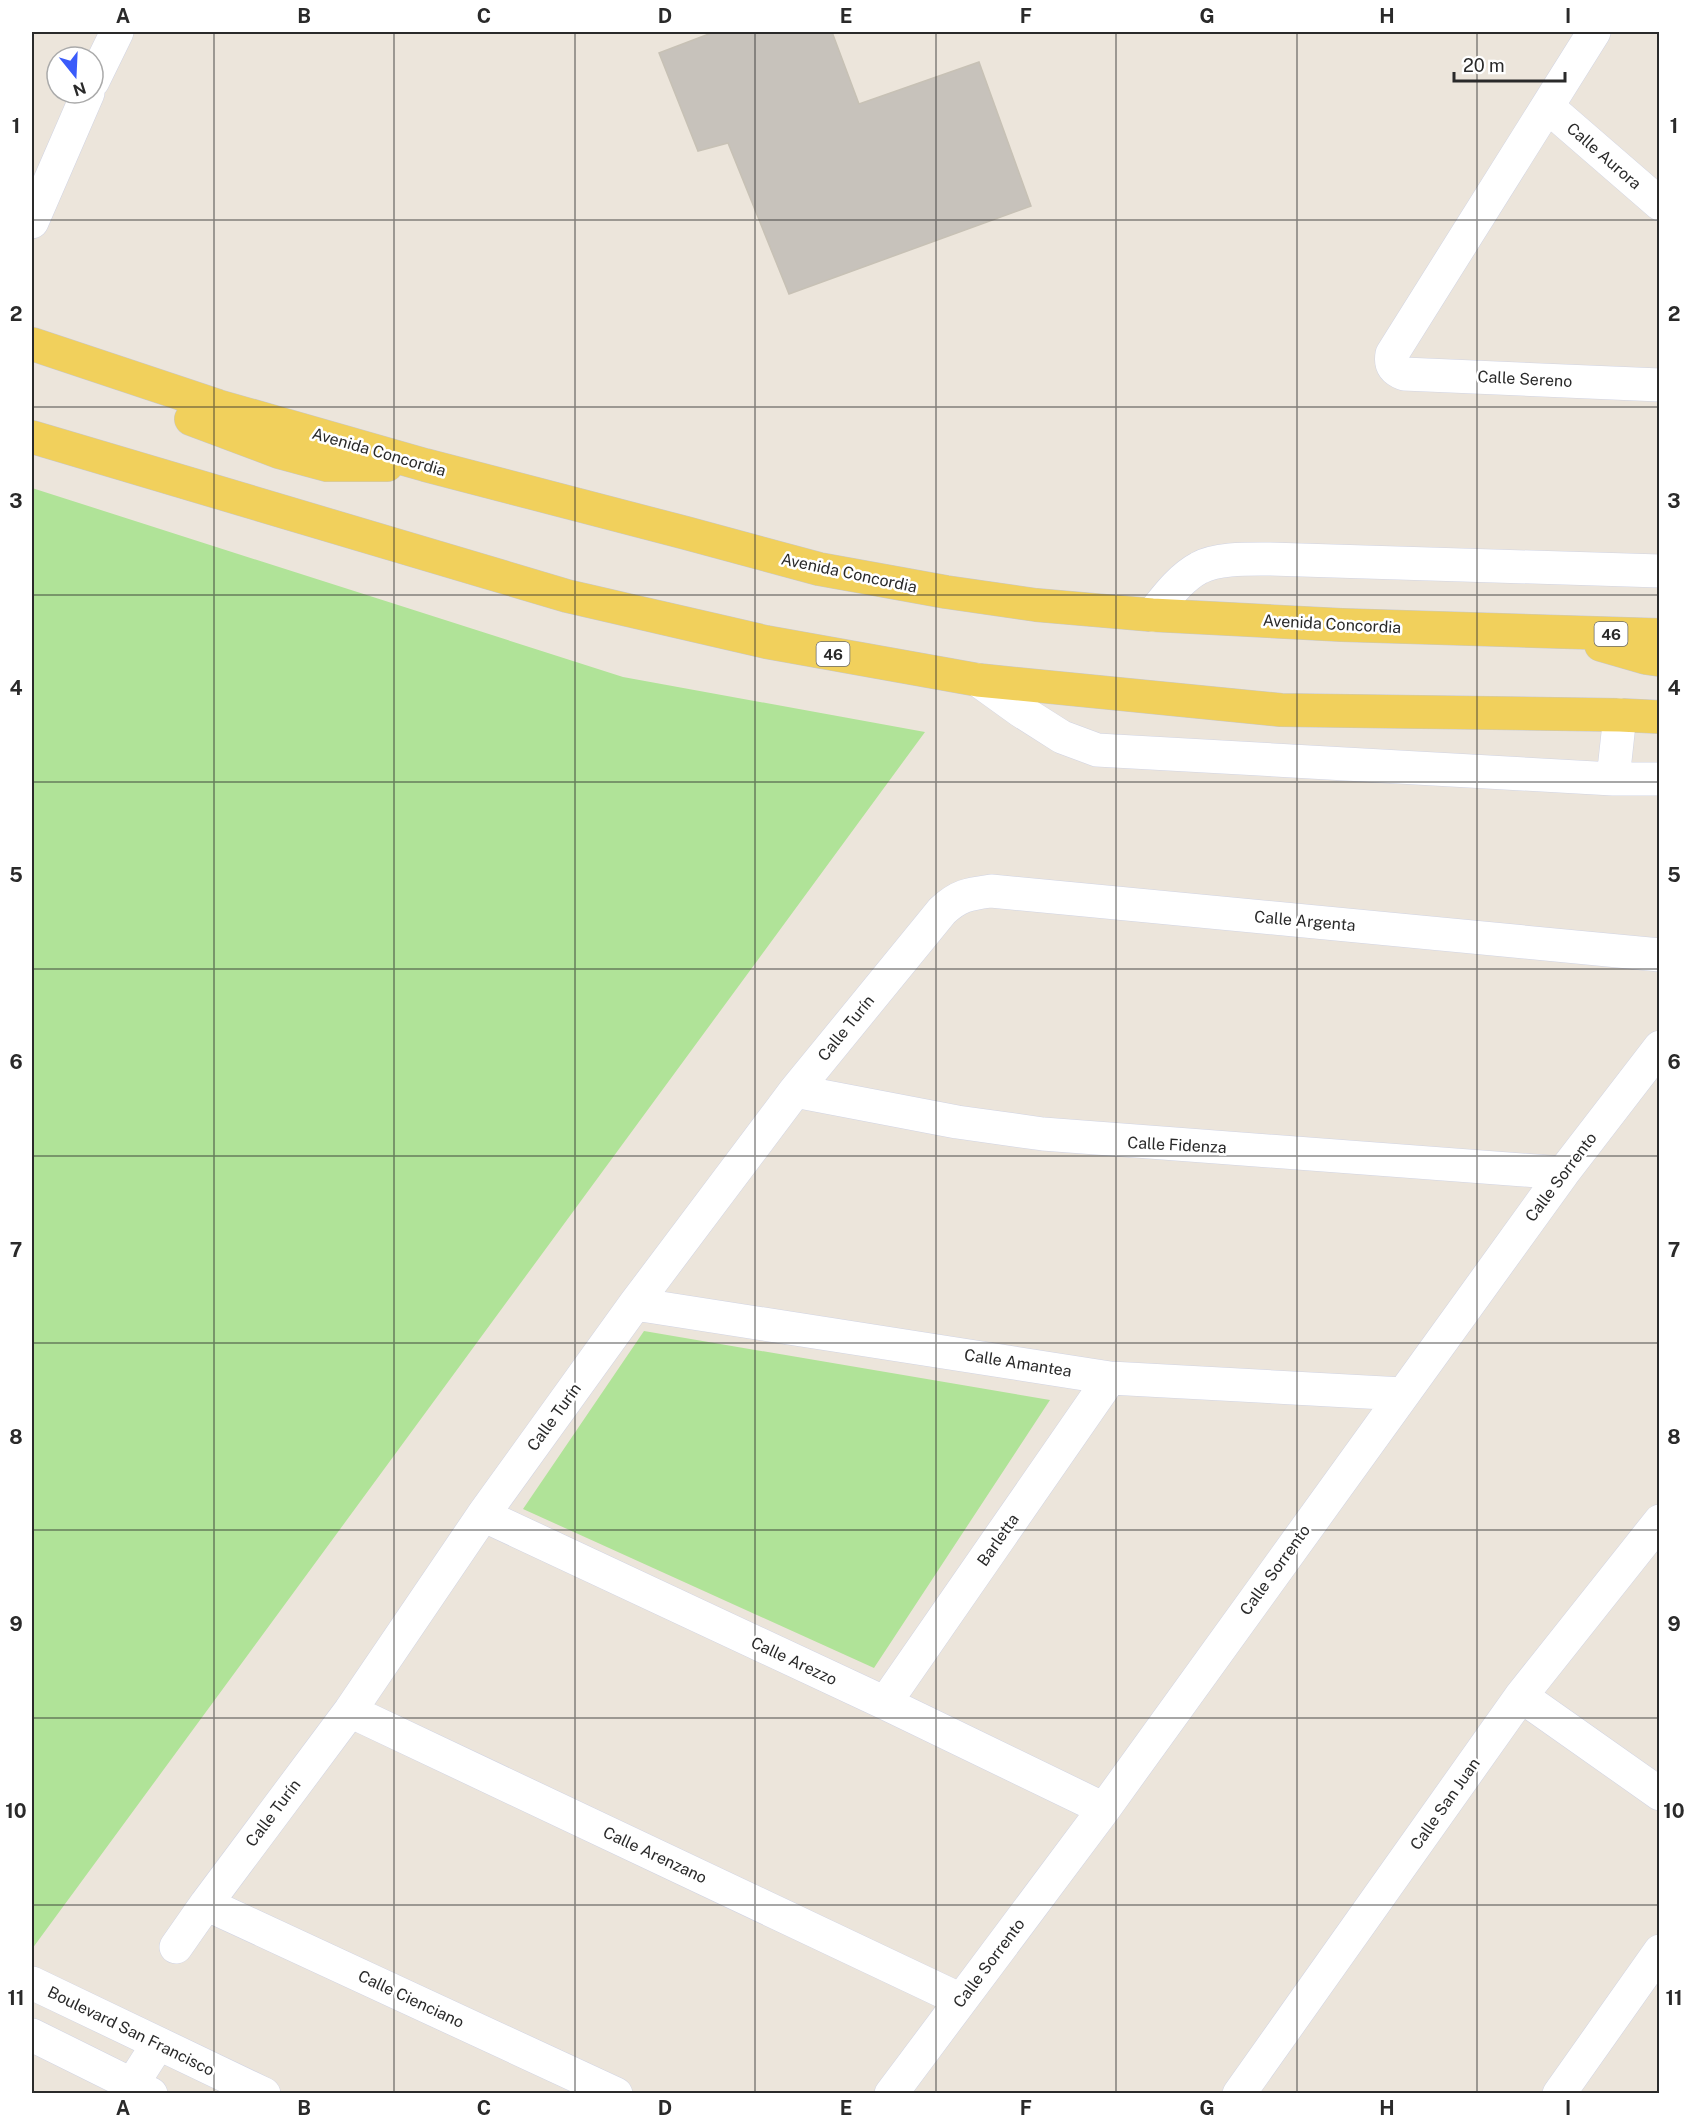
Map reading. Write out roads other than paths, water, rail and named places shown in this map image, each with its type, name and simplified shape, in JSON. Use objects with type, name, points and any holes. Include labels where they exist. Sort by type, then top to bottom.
[{"type":"main road","name":"Avenida Concordia","points":[[32,344],[218,406],[425,465],[686,532],[819,569],[946,592],[1024,603],[1152,615],[1342,625],[1659,635]]},
{"type":"main road","points":[[32,364],[48,367],[279,452],[327,465],[425,465]]},
{"type":"main road","name":"46","points":[[32,437],[567,596],[766,642],[978,680],[1281,710],[1659,717]]},
{"type":"main road","points":[[1562,633],[1659,660]]},
{"type":"street","points":[[105,56],[117,32]]},
{"type":"street","points":[[1548,107],[1594,32]]},
{"type":"street","points":[[32,222],[83,105]]},
{"type":"street","name":"Calle Aurora","points":[[1548,107],[1659,204]]},
{"type":"street","name":"Calle Sereno","points":[[1548,107],[1392,354],[1393,367],[1404,374],[1659,386]]},
{"type":"street","points":[[1152,615],[1173,589],[1199,568],[1233,559],[1269,558],[1659,571]]},
{"type":"street","points":[[978,680],[1062,737],[1096,750],[1613,779],[1659,779]]},
{"type":"street","points":[[1613,779],[1620,715]]},
{"type":"street","name":"Calle Argenta","points":[[952,902],[962,896],[992,891],[1659,955]]},
{"type":"street","name":"Calle Turín","points":[[176,1947],[350,1711],[483,1515],[635,1304],[795,1091],[942,911],[952,902]]},
{"type":"street","name":"Calle Sorrento","points":[[891,2094],[1104,1809],[1563,1173],[1659,1047]]},
{"type":"street","name":"Calle Fidenza","points":[[795,1091],[957,1122],[1042,1134],[1563,1173]]},
{"type":"street","name":"Calle Amantea","points":[[635,1304],[1110,1378],[1403,1394]]},
{"type":"street","name":"Barletta","points":[[885,1703],[1110,1378]]},
{"type":"street","name":"Calle Arezzo","points":[[483,1515],[885,1703],[1104,1809]]},
{"type":"street","name":"Calle San Juan","points":[[1239,2094],[1521,1696],[1659,1521]]},
{"type":"street","points":[[1521,1696],[1659,1794]]},
{"type":"street","name":"Calle Arenzano","points":[[350,1711],[961,2000]]},
{"type":"street","name":"Calle Cienciano","points":[[206,1904],[616,2094]]},
{"type":"street","points":[[1558,2094],[1659,1951]]},
{"type":"street","name":"Boulevard San Francisco","points":[[32,1983],[264,2094]]},
{"type":"street","points":[[32,2036],[137,2091],[158,2044]]}]
